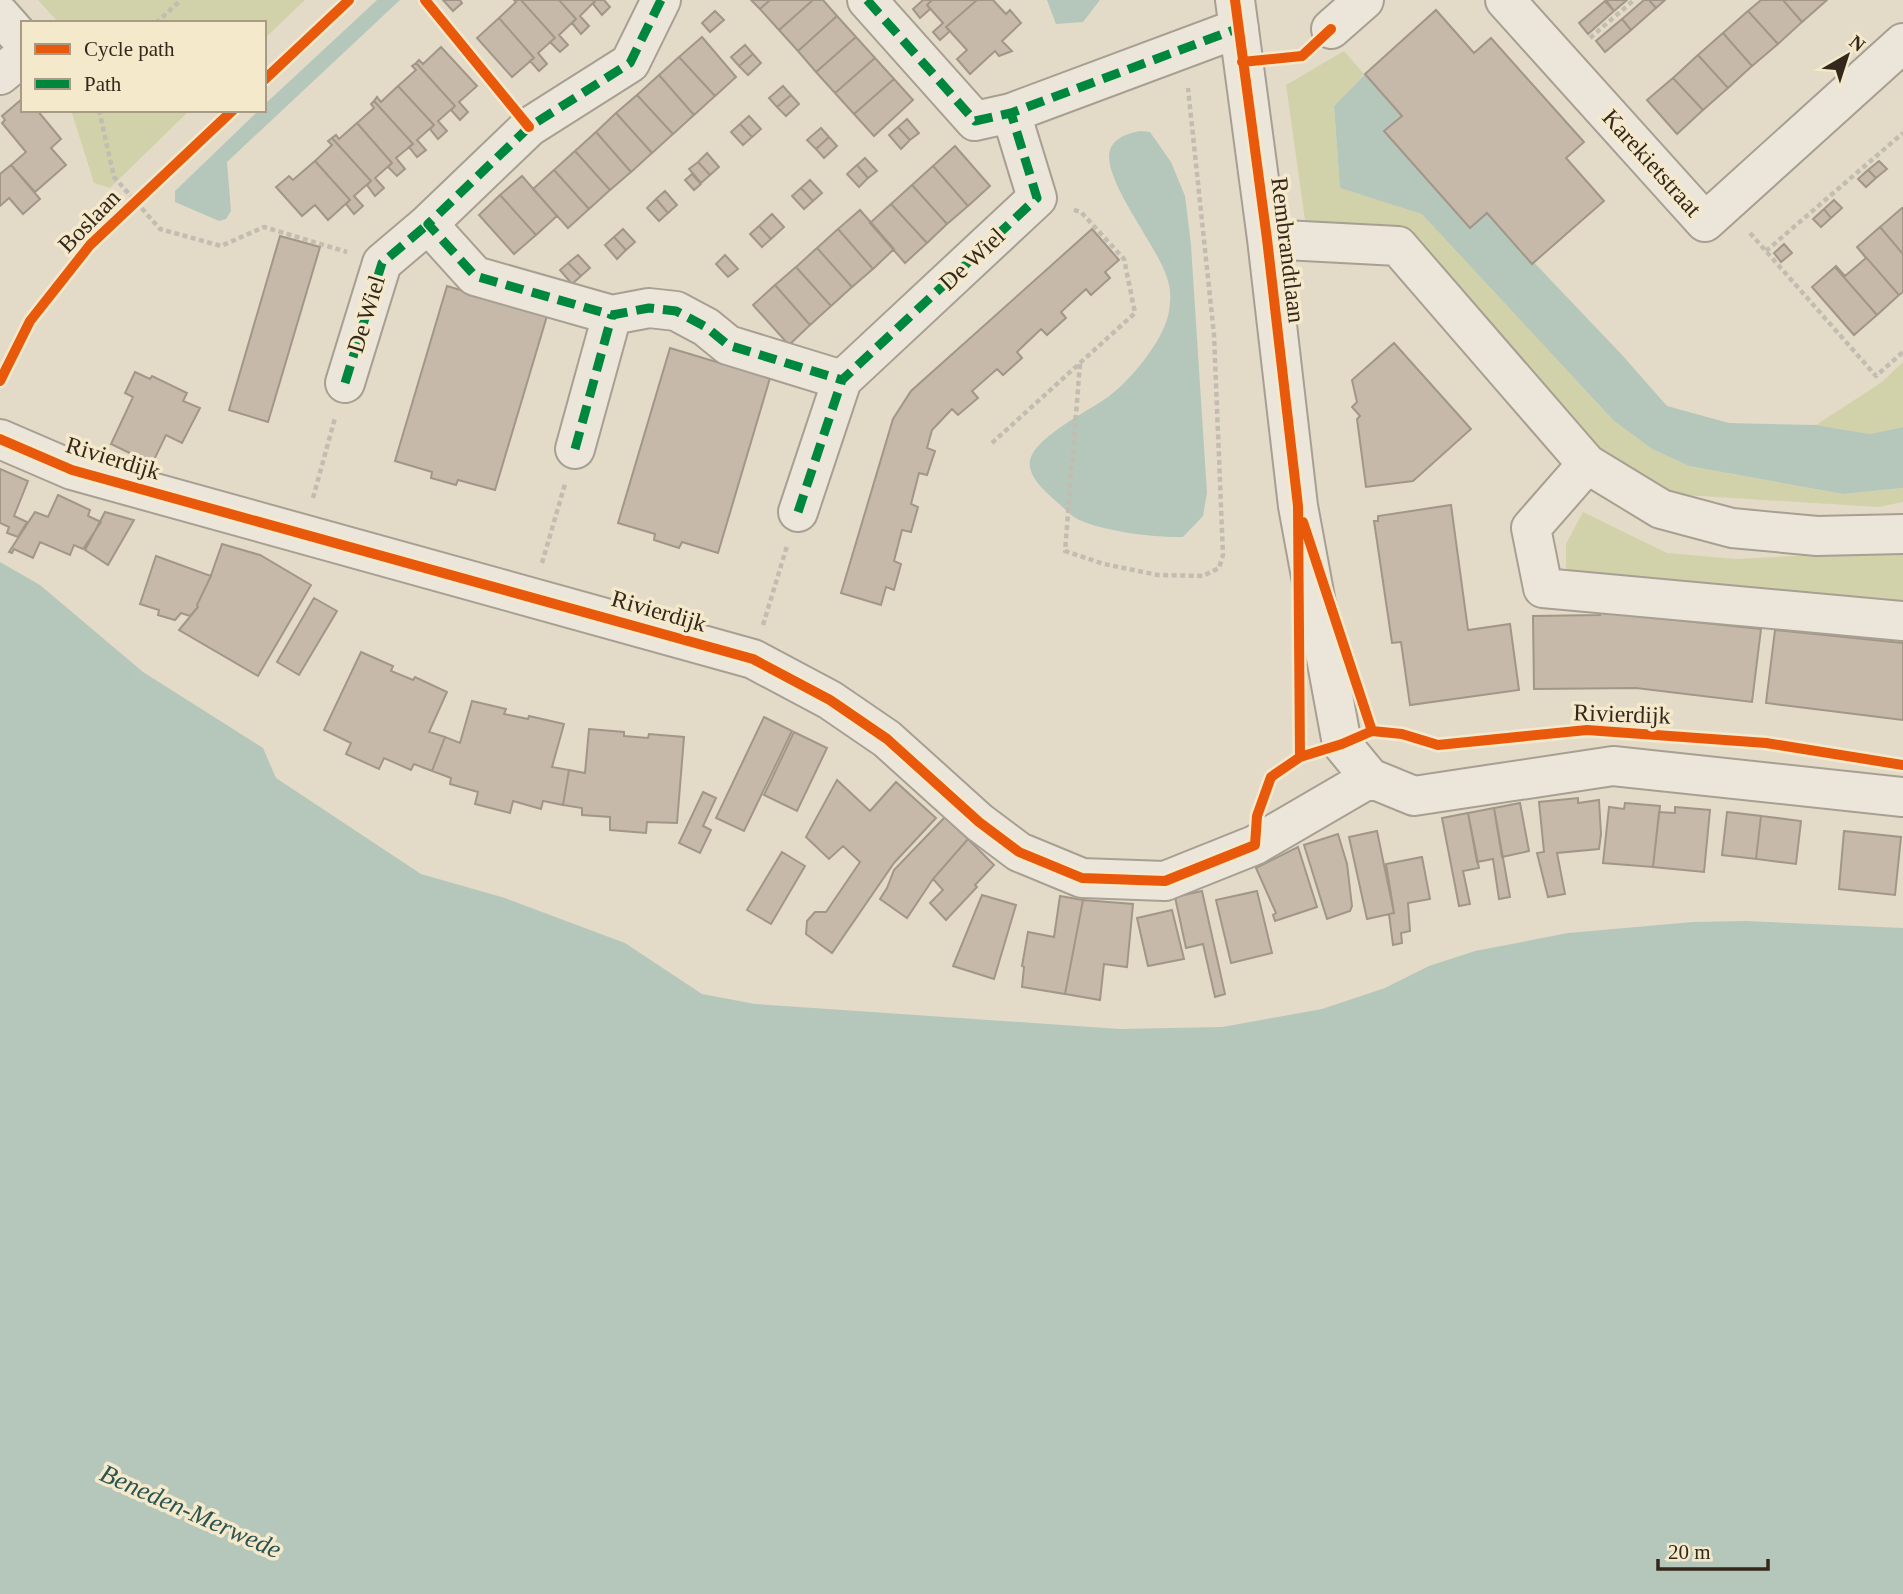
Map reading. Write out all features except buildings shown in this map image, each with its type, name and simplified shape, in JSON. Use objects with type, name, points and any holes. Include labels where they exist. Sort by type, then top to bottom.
[{"type":"street","name":"De Wiel","points":[[345,383],[382,263],[428,224],[529,127],[630,63],[661,0]]},
{"type":"street","points":[[867,0],[975,121],[1011,113],[1184,47],[1237,14]]},
{"type":"street","points":[[1331,29],[1364,0]]},
{"type":"street","name":"Karekietstraat","points":[[1505,0],[1705,222],[1903,43]]},
{"type":"street","name":"Rembrandtlaan","points":[[1237,14],[1298,506],[1342,744],[1370,778]]},
{"type":"street","points":[[0,15],[21,39]]},
{"type":"street","points":[[0,75],[21,58]]},
{"type":"street","points":[[1011,113],[1037,198]]},
{"type":"street","name":"De Wiel","points":[[798,512],[842,380],[1037,198]]},
{"type":"street","points":[[428,224],[475,276],[612,315],[649,308],[676,311],[706,327],[728,345],[842,380]]},
{"type":"street","points":[[1267,239],[1398,246],[1587,464],[1661,509],[1732,528],[1817,536],[1903,534]]},
{"type":"street","points":[[575,449],[612,315]]},
{"type":"street","name":"Rivierdijk","points":[[0,439],[72,470],[753,659],[830,700],[887,740],[979,822],[1019,852],[1082,878],[1165,881],[1255,845],[1370,778]]},
{"type":"street","points":[[1587,464],[1531,528],[1543,588],[1903,621]]},
{"type":"street","points":[[1370,778],[1414,796],[1613,766],[1903,797]]},
{"type":"path","points":[[158,21],[181,0]]},
{"type":"path","points":[[1562,63],[1634,0]]},
{"type":"path","points":[[1080,364],[1065,551],[1104,564],[1158,575],[1203,576],[1219,568],[1223,555],[1214,335],[1184,47]]},
{"type":"path","points":[[99,112],[114,177],[160,229],[221,246],[264,227],[382,263]]},
{"type":"path","points":[[1766,251],[1903,133]]},
{"type":"path","points":[[992,443],[1135,313],[1124,259],[1081,212],[1037,198]]},
{"type":"path","points":[[1725,204],[1876,376],[1903,352]]},
{"type":"path","points":[[302,536],[345,383]]},
{"type":"path","points":[[531,598],[575,449]]},
{"type":"path","points":[[753,659],[798,512]]},
{"type":"green space","points":[[38,0],[305,0],[266,37],[266,21],[57,21]]},
{"type":"green space","points":[[1344,51],[1364,74],[1334,106],[1340,188],[1422,213],[1614,421],[1652,449],[1689,466],[1843,494],[1903,488],[1903,502],[1878,507],[1683,495],[1631,480],[1595,454],[1404,243],[1306,227],[1286,85]]},
{"type":"green space","points":[[72,112],[188,112],[110,188],[94,183]]},
{"type":"green space","points":[[1903,362],[1903,427],[1870,434],[1816,425],[1882,382]]},
{"type":"green space","points":[[1583,512],[1667,553],[1736,559],[1903,550],[1903,617],[1580,584],[1566,567],[1566,544]]},
{"type":"water","points":[[377,0],[400,0],[227,162],[231,211],[226,219],[219,221],[175,202],[175,191],[257,112],[266,112],[266,103]]},
{"type":"water","points":[[1047,0],[1100,0],[1083,22],[1056,24]]},
{"type":"water","points":[[1365,74],[1402,116],[1385,132],[1469,228],[1487,213],[1667,406],[1729,423],[1816,425],[1870,434],[1903,427],[1903,488],[1843,494],[1689,466],[1652,449],[1614,421],[1422,214],[1340,188],[1334,106]]},
{"type":"water","points":[[1140,131],[1150,132],[1171,162],[1185,196],[1191,245],[1207,493],[1203,516],[1183,537],[1127,533],[1084,522],[1072,515],[1044,489],[1030,466],[1034,451],[1052,433],[1108,397],[1127,380],[1146,358],[1166,322],[1170,297],[1168,279],[1161,262],[1121,194],[1109,162],[1110,150],[1118,139]]},
{"type":"water","name":"Beneden-Merwede","points":[[0,562],[40,585],[143,672],[263,748],[276,778],[421,874],[505,898],[625,943],[702,994],[755,1004],[1120,1029],[1222,1027],[1322,1009],[1385,988],[1429,966],[1475,951],[1568,933],[1693,922],[1745,921],[1903,928],[1903,1594],[0,1594]]},
{"type":"marked path","points":[[661,0],[630,63],[529,127],[428,224],[475,276],[612,315],[649,308],[676,311],[706,327],[728,345],[842,380],[1037,198],[1011,113]]},
{"type":"marked path","points":[[867,0],[975,121],[1011,113],[1239,28]]},
{"type":"marked path","points":[[345,383],[382,263],[428,224]]},
{"type":"marked path","points":[[575,449],[612,315]]},
{"type":"marked path","points":[[798,512],[842,380]]},
{"type":"cycle path","points":[[266,78],[349,0]]},
{"type":"cycle path","points":[[425,0],[529,127]]},
{"type":"cycle path","points":[[1235,0],[1267,239],[1298,506],[1300,757]]},
{"type":"cycle path","points":[[1242,62],[1302,56],[1331,29]]},
{"type":"cycle path","name":"Boslaan","points":[[0,381],[30,321],[90,245],[231,112]]},
{"type":"cycle path","points":[[0,439],[72,470],[753,659],[830,700],[887,739],[979,822],[1019,852],[1082,878],[1165,881],[1255,845],[1257,816],[1271,777],[1300,757],[1372,731],[1402,734],[1438,745],[1587,730],[1766,743],[1903,765]]},
{"type":"cycle path","points":[[1303,522],[1372,731]]}]
